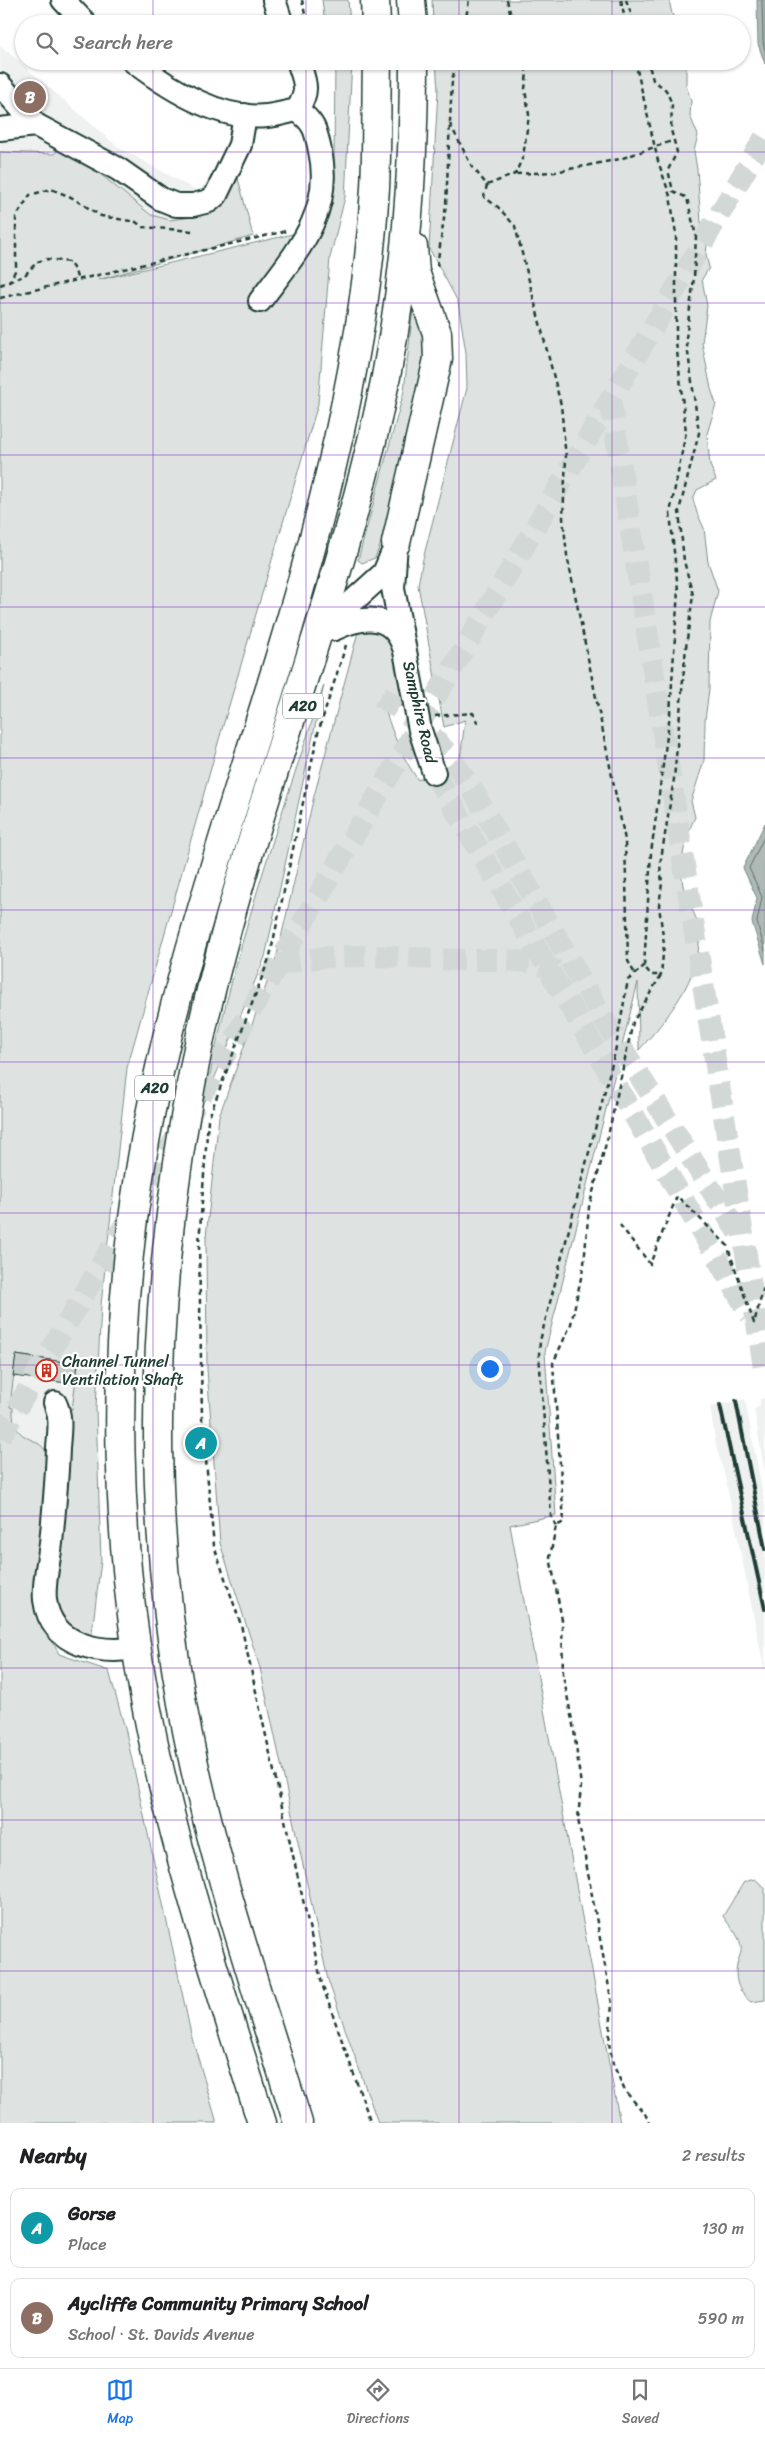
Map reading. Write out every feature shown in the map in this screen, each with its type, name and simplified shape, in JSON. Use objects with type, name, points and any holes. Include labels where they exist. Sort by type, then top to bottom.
[{"type":"highway","points":[[375,0],[376,15]]},
{"type":"highway","points":[[411,0],[412,15]]},
{"type":"highway","name":"A20","points":[[262,2123],[204,1940],[166,1799],[149,1720],[138,1648],[124,1525],[121,1400],[127,1267],[139,1176],[155,1088],[185,966],[216,860],[287,635],[323,503],[342,422],[360,321],[370,245],[375,188],[377,70]]},
{"type":"highway","name":"A20","points":[[298,2123],[235,1923],[186,1724],[173,1644],[161,1537],[156,1404],[162,1297],[173,1198],[205,1017],[236,898],[333,582],[378,418],[396,322],[409,196],[414,70]]},
{"type":"highway","points":[[396,543],[434,383],[438,346],[434,321],[415,272],[409,196]]},
{"type":"highway","name":"A20","points":[[271,784],[342,632]]},
{"type":"street","points":[[63,0],[77,15]]},
{"type":"street","points":[[274,0],[279,15]]},
{"type":"street","points":[[147,70],[182,93],[233,113],[266,116],[297,110],[311,120],[325,171],[324,188],[319,208],[286,266],[260,301]]},
{"type":"street","points":[[297,110],[304,99],[306,84],[301,70]]},
{"type":"street","points":[[0,85],[36,125],[118,169],[160,199],[176,205],[192,205],[209,201],[216,196],[240,145],[245,114]]},
{"type":"street","points":[[0,129],[36,125]]},
{"type":"street","points":[[342,632],[352,602],[384,573],[396,543]]},
{"type":"street","name":"Samphire Road","points":[[396,543],[392,588],[406,651],[420,730],[434,773]]},
{"type":"street","name":"Samphire Road","points":[[342,632],[360,619],[378,621],[388,625],[397,632],[406,651]]},
{"type":"street","points":[[55,1403],[59,1420],[58,1460],[45,1586],[47,1610],[53,1623],[72,1641],[110,1652],[138,1648]]},
{"type":"path","points":[[302,0],[305,15]]},
{"type":"path","points":[[466,15],[469,0]]},
{"type":"path","points":[[507,0],[511,15]]},
{"type":"path","points":[[621,0],[624,15]]},
{"type":"path","points":[[626,0],[631,15]]},
{"type":"path","points":[[437,266],[446,206],[452,80],[455,70]]},
{"type":"path","points":[[515,174],[523,157],[529,115],[525,89],[526,70]]},
{"type":"path","points":[[637,70],[655,146],[670,196],[676,234],[676,342],[686,432],[670,513],[677,600],[670,714],[651,853],[644,966],[650,975],[661,975]]},
{"type":"path","points":[[556,1526],[564,1522],[553,1363],[571,1324],[584,1264],[589,1207],[608,1136],[633,1022],[661,975],[664,944],[659,906],[662,884],[660,865],[674,779],[686,647],[693,595],[684,561],[680,511],[698,433],[686,338],[694,278],[696,236],[687,198],[673,191],[668,170],[676,152],[672,141],[672,104],[666,90],[653,80],[650,70]]},
{"type":"path","points":[[450,122],[471,165],[487,185]]},
{"type":"path","points":[[487,185],[515,174],[556,172],[611,161],[672,141]]},
{"type":"path","points":[[487,185],[484,197],[498,208],[515,226],[561,405],[566,458],[563,518],[567,555],[625,840],[628,961],[635,974]]},
{"type":"path","points":[[9,283],[16,269],[16,217],[30,195],[51,189],[71,197],[101,216],[136,222],[143,226],[193,231]]},
{"type":"path","points":[[0,298],[311,225]]},
{"type":"path","points":[[0,285],[24,276],[37,262],[47,259],[69,262],[75,271],[78,281]]},
{"type":"path","points":[[342,632],[318,733],[270,956],[208,1120],[199,1252],[202,1418],[214,1546],[241,1626],[322,1984],[371,2123]]},
{"type":"path","points":[[426,717],[473,713],[478,724]]},
{"type":"path","points":[[644,966],[628,980],[615,1052],[540,1341],[539,1354],[551,1516],[556,1526],[550,1557],[562,1620],[563,1676],[574,1730],[581,1786],[578,1819],[612,2004],[609,2043],[613,2064],[625,2091],[645,2114],[650,2123]]},
{"type":"path","points":[[620,1225],[650,1264],[677,1196],[727,1246],[754,1323],[765,1283]]},
{"type":"shaded area","points":[[322,0],[348,0],[349,15],[324,15]]},
{"type":"shaded area","points":[[432,0],[669,0],[673,15],[433,15]]},
{"type":"shaded area","points":[[0,45],[15,58],[15,70],[29,70],[118,147],[199,192],[217,166],[238,178],[221,205],[193,217],[170,220],[151,215],[64,145],[54,154],[0,152]]},
{"type":"shaded area","points":[[335,70],[352,70],[345,197],[330,258],[318,404],[220,736],[127,1068],[101,1305],[96,1409],[101,1561],[91,1640],[70,1632],[53,1602],[70,1410],[72,1409],[78,1364],[16,1355],[10,1407],[13,1408],[17,1429],[23,1435],[42,1446],[47,1452],[49,1462],[46,1462],[45,1468],[49,1469],[37,1608],[59,1654],[109,1671],[126,1732],[191,2034],[217,2123],[0,2123],[0,152],[54,154],[64,145],[151,215],[170,220],[193,217],[220,205],[238,178],[253,236],[98,280],[301,232],[324,223],[334,161]]},
{"type":"shaded area","points":[[437,70],[686,70],[686,85],[691,101],[690,116],[698,135],[694,151],[701,222],[708,238],[706,254],[709,268],[702,279],[707,306],[702,343],[711,389],[716,404],[707,434],[710,465],[716,480],[697,490],[693,499],[704,528],[708,562],[718,591],[710,622],[709,689],[705,720],[704,761],[691,801],[695,817],[687,837],[682,859],[682,881],[684,892],[697,924],[699,934],[698,950],[695,966],[680,997],[639,1050],[638,982],[545,1352],[556,1515],[510,1525],[620,2123],[378,2123],[328,1980],[260,1668],[220,1543],[207,1369],[206,1237],[219,1116],[277,955],[314,796],[358,632],[366,627],[389,636],[395,649],[407,703],[386,712],[399,748],[418,780],[460,760],[465,720],[444,727],[418,585],[467,388],[466,353],[458,302],[429,248],[438,91]]},
{"type":"shaded area","points":[[417,292],[427,357],[389,523],[375,558],[362,563],[358,560],[404,391],[414,299]]},
{"type":"shaded area","points":[[324,685],[265,957],[205,1101],[228,995],[242,943],[273,839]]},
{"type":"shaded area","points":[[68,1284],[83,1408],[49,1469],[33,1462],[0,1411],[0,1386],[5,1353]]},
{"type":"shaded area","points":[[765,1398],[765,1474],[754,1409],[760,1406],[760,1399]]},
{"type":"shaded area","points":[[745,1399],[765,1505],[765,1672],[725,1476],[716,1446],[710,1407]]},
{"type":"shaded area","points":[[755,1879],[765,1888],[765,2000],[751,2002],[743,1994],[736,1979],[741,1950],[740,1942],[723,1916],[744,1882]]},
{"type":"water","points":[[757,0],[765,0],[765,64],[758,44]]},
{"type":"water","points":[[765,823],[765,964],[752,922],[757,898],[743,868]]},
{"type":"building","name":"Channel Tunnel Ventilation Shaft","points":[[16,1355],[78,1364],[75,1384],[13,1376]]},
{"type":"tunnel","points":[[0,1437],[765,137]]},
{"type":"tunnel","points":[[610,399],[765,1374]]},
{"type":"tunnel","points":[[380,696],[420,723],[448,754],[472,789],[600,1013],[739,1234]]},
{"type":"tunnel","points":[[434,773],[751,1316]]},
{"type":"tunnel","points":[[278,965],[300,960],[368,956],[521,961],[545,966],[556,971]]},
{"type":"railway","points":[[736,1401],[765,1549]]},
{"type":"railway","points":[[720,1405],[765,1609]]},
{"type":"place","name":"Aycliffe Community Primary School","points":[[30,97]]},
{"type":"place","name":"Channel Tunnel Ventilation Shaft","points":[[46,1370]]},
{"type":"place","name":"Gorse","points":[[201,1443]]}]
